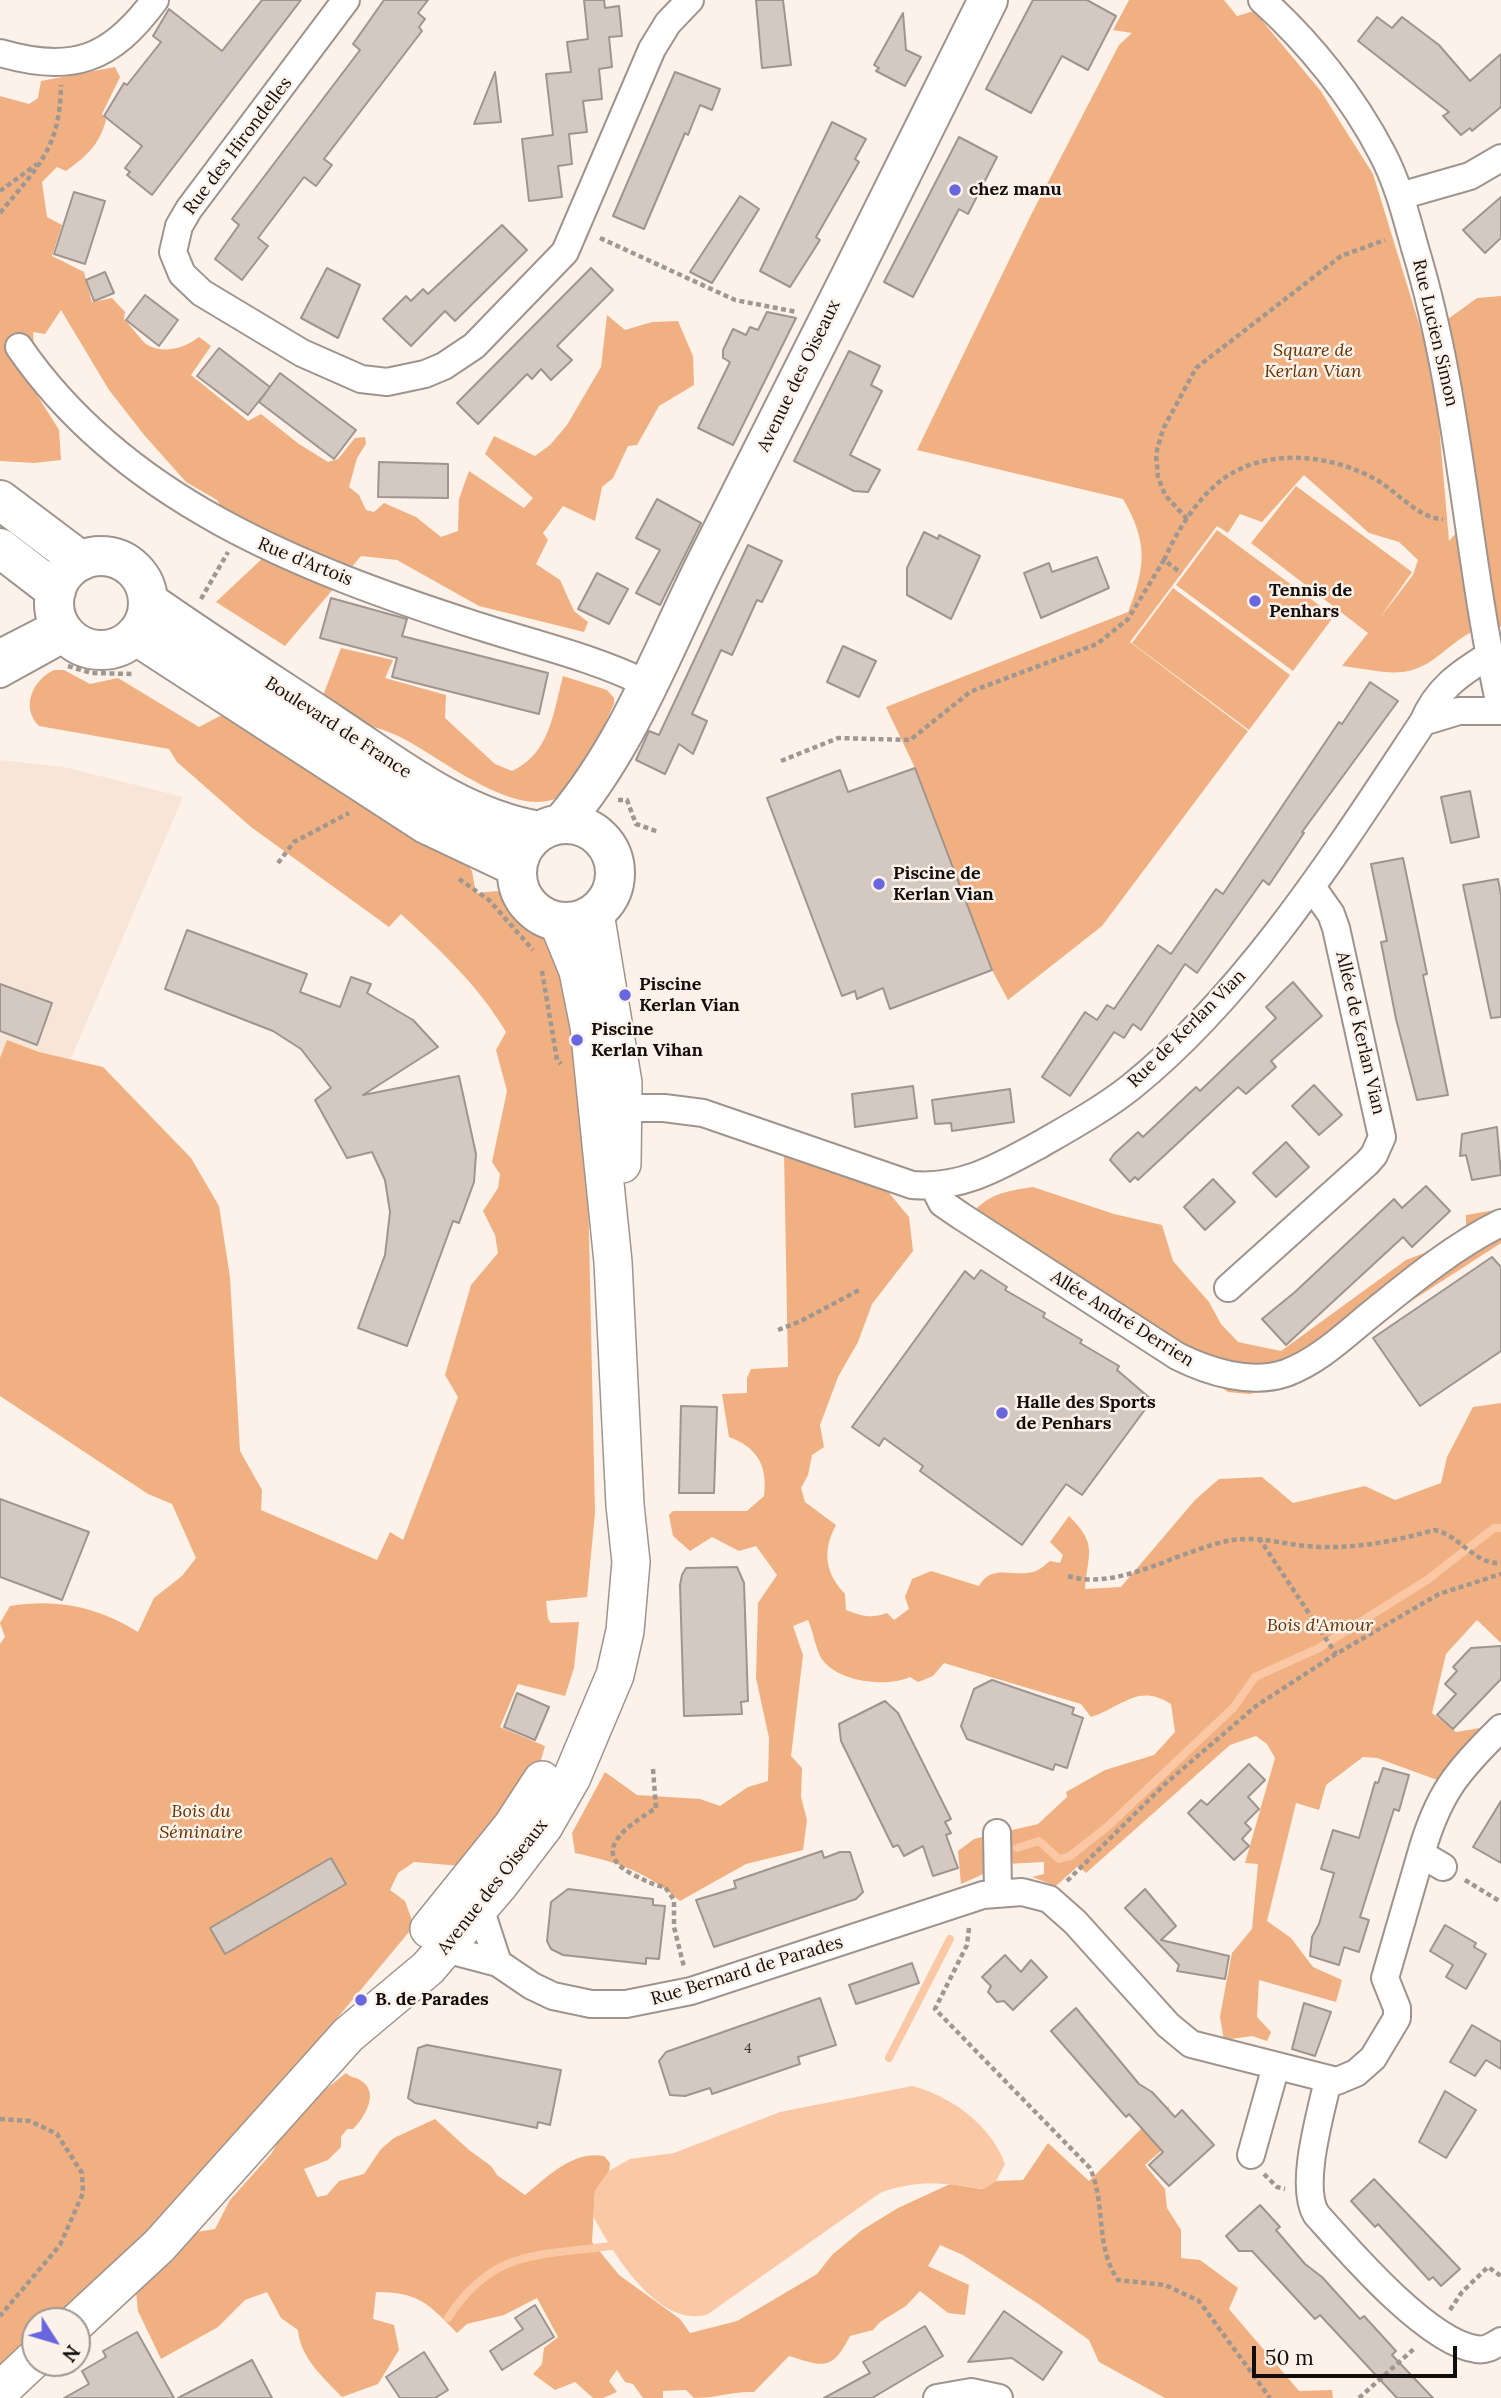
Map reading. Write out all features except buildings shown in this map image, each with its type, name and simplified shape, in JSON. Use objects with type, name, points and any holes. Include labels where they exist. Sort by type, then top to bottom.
[{"type":"main road","name":"Avenue des Oiseaux","points":[[550,827],[588,793],[614,753],[988,0]]},
{"type":"main road","points":[[0,499],[80,561]]},
{"type":"main road","points":[[0,548],[61,629],[93,651],[121,646],[142,618],[145,586],[137,572],[125,562],[100,556],[80,561],[69,569],[61,629]]},
{"type":"main road","name":"Boulevard de France","points":[[142,618],[450,800],[512,826],[550,827]]},
{"type":"main road","name":"Boulevard de France","points":[[142,618],[426,824],[517,867]]},
{"type":"main road","name":"Avenue des Oiseaux","points":[[605,842],[608,780],[614,753]]},
{"type":"main road","points":[[578,824],[593,831],[605,842],[613,856],[616,872],[607,902],[595,913],[571,922],[558,922],[532,909],[523,897],[517,867],[528,840],[550,827],[578,824]]},
{"type":"main road","name":"Avenue des Oiseaux","points":[[595,913],[623,1083],[611,1108]]},
{"type":"main road","name":"Avenue des Oiseaux","points":[[348,2035],[408,1987],[445,1949],[467,1904],[529,1802],[569,1729],[597,1648],[625,1505],[613,1262],[611,1108],[589,1026],[578,971],[558,922]]},
{"type":"main road","name":"Avenue des Oiseaux","points":[[91,2309],[159,2246],[348,2035],[398,1966],[467,1904]]},
{"type":"street","points":[[0,53],[41,63],[84,59],[110,47],[138,23],[155,0]]},
{"type":"street","name":"Rue des Hirondelles","points":[[346,0],[189,209],[179,226],[173,252],[189,283],[214,301],[333,369],[361,379],[387,382],[425,374],[457,359],[486,334],[565,252],[652,49],[668,23],[690,0]]},
{"type":"street","name":"Rue Lucien Simon","points":[[1262,0],[1303,42],[1349,99],[1383,154],[1400,196],[1428,289],[1449,385],[1488,656],[1501,711]]},
{"type":"street","points":[[1400,196],[1470,176],[1501,158]]},
{"type":"street","name":"Rue d'Artois","points":[[19,347],[79,421],[115,451],[213,520],[304,564],[452,617],[619,671],[647,684]]},
{"type":"street","points":[[0,653],[61,629]]},
{"type":"street","points":[[0,674],[61,629]]},
{"type":"street","name":"Rue de Kerlan Vian","points":[[611,1108],[664,1108],[703,1113],[938,1195],[956,1184],[1000,1167],[1088,1117],[1132,1086],[1223,995],[1312,887],[1423,722],[1438,693],[1452,678],[1488,656]]},
{"type":"street","points":[[1423,722],[1459,710],[1501,711]]},
{"type":"street","name":"Allée de Kerlan Vian","points":[[1228,1288],[1367,1163],[1382,1137],[1336,928],[1331,914],[1312,887]]},
{"type":"street","name":"Allée André Derrien","points":[[938,1195],[1177,1356],[1215,1372],[1261,1377],[1285,1373],[1323,1353],[1399,1292],[1501,1223]]},
{"type":"street","points":[[1049,1899],[1075,1922],[1180,2036],[1191,2044],[1328,2080],[1345,2078],[1365,2067],[1392,2029],[1397,2008],[1385,1978],[1432,1861],[1438,1803],[1452,1779],[1501,1728]]},
{"type":"street","points":[[997,1833],[998,1892]]},
{"type":"street","name":"Rue Bernard de Parades","points":[[445,1949],[498,1963],[543,1993],[576,2002],[626,2004],[691,1992],[998,1892],[1032,1893],[1049,1899]]},
{"type":"street","points":[[467,1904],[498,1963]]},
{"type":"street","points":[[1251,2155],[1276,2066]]},
{"type":"street","points":[[1328,2080],[1309,2195],[1316,2214],[1399,2301],[1435,2330],[1476,2349],[1487,2348],[1501,2341]]},
{"type":"street","points":[[937,2398],[971,2392],[999,2398]]},
{"type":"path","points":[[0,213],[51,148],[59,119],[61,63]]},
{"type":"path","points":[[0,191],[43,159]]},
{"type":"path","points":[[1187,519],[1165,495],[1158,477],[1156,454],[1163,429],[1200,363],[1341,256],[1410,232]]},
{"type":"path","points":[[609,242],[735,300],[807,315]]},
{"type":"path","points":[[782,761],[838,738],[910,740],[970,692],[1097,644],[1128,619],[1187,519],[1214,487],[1234,472],[1257,463],[1322,459],[1356,469],[1435,519],[1468,514]]},
{"type":"path","points":[[1164,560],[1181,573]]},
{"type":"path","points":[[200,601],[222,564]]},
{"type":"path","points":[[61,629],[91,673],[120,671]]},
{"type":"path","points":[[614,800],[627,800],[636,824],[659,832]]},
{"type":"path","points":[[278,863],[294,842],[349,813],[360,820]]},
{"type":"path","points":[[449,873],[489,900],[535,954]]},
{"type":"path","points":[[541,965],[557,1060],[565,1070]]},
{"type":"path","points":[[778,1329],[801,1321],[861,1289]]},
{"type":"path","points":[[1068,1576],[1100,1580],[1174,1560],[1210,1545],[1258,1537],[1306,1546],[1355,1547],[1434,1530],[1446,1532],[1479,1558],[1501,1563]]},
{"type":"path","points":[[1258,1537],[1336,1654]]},
{"type":"path","points":[[1049,1899],[1217,1737],[1256,1706],[1336,1654],[1439,1594],[1501,1574]]},
{"type":"path","points":[[653,1769],[656,1808],[629,1826],[615,1840],[612,1850],[618,1866],[654,1885],[665,1887],[674,1900],[674,1927],[691,1992]]},
{"type":"path","points":[[1432,1861],[1501,1902]]},
{"type":"path","points":[[964,1901],[970,1925],[967,1945],[935,2009],[1090,2168],[1098,2186],[1108,2261],[1118,2280],[1165,2285],[1199,2301],[1270,2398]]},
{"type":"path","points":[[0,2119],[30,2121],[57,2134],[82,2173],[83,2193],[60,2245],[0,2316]]},
{"type":"path","points":[[1251,2155],[1251,2161],[1277,2187],[1309,2195]]},
{"type":"path","points":[[1359,2398],[1435,2330],[1462,2292],[1488,2267],[1501,2276]]},
{"type":"shaded area","points":[[0,760],[64,767],[183,797],[0,1224]]},
{"type":"shaded area","points":[[912,2086],[955,2105],[980,2125],[999,2150],[1005,2164],[996,2181],[984,2189],[931,2183],[880,2193],[708,2314],[690,2316],[672,2311],[655,2300],[625,2267],[593,2216],[595,2191],[609,2171],[630,2159],[674,2153],[780,2112]]},
{"type":"green space","name":"Square de Kerlan Vian","points":[[1129,0],[1224,0],[1237,16],[1254,11],[1320,90],[1373,174],[1424,340],[1436,390],[1449,541],[1476,511],[1464,394],[1448,319],[1477,298],[1501,296],[1501,627],[1486,627],[1473,631],[1417,669],[1388,672],[1342,666],[1368,633],[1251,543],[1296,486],[1412,572],[1379,619],[1413,575],[1418,560],[1399,542],[1369,533],[1304,475],[1262,522],[1240,514],[1228,533],[1217,526],[1130,642],[1248,731],[1102,926],[1008,1000],[992,970],[915,768],[886,707],[1128,612],[1141,568],[1140,542],[1137,528],[1123,499],[917,450],[1031,215],[1119,45],[1132,33],[1113,30]]},
{"type":"green space","points":[[115,67],[120,77],[102,114],[106,120],[96,143],[66,171],[57,167],[42,182],[47,217],[62,225],[52,256],[84,272],[92,302],[112,298],[125,312],[124,319],[146,344],[167,350],[199,337],[211,346],[191,375],[248,421],[261,414],[299,444],[328,462],[338,459],[355,438],[365,437],[366,444],[357,458],[349,487],[359,495],[366,510],[374,512],[384,503],[416,517],[441,537],[458,531],[459,499],[469,471],[524,508],[533,498],[485,454],[494,436],[535,456],[550,445],[567,425],[601,367],[607,315],[625,330],[652,322],[678,321],[693,356],[694,385],[659,406],[637,445],[628,446],[613,478],[602,487],[595,521],[563,506],[543,533],[548,540],[536,564],[560,580],[574,611],[588,622],[584,632],[479,606],[397,560],[361,556],[285,646],[216,602],[283,539],[263,527],[229,518],[217,500],[186,482],[109,390],[61,310],[45,334],[33,332],[34,348],[17,363],[59,430],[61,460],[34,463],[0,461],[0,96],[29,104],[38,98],[41,81]]},
{"type":"green space","name":"Tennis de Penhars","points":[[1217,530],[1334,616],[1293,671],[1176,585]]},
{"type":"green space","points":[[1173,588],[1290,675],[1249,730],[1132,643]]},
{"type":"green space","points":[[341,648],[393,660],[385,678],[446,695],[445,718],[495,764],[512,771],[535,754],[542,743],[548,731],[563,676],[607,690],[614,698],[614,704],[591,757],[574,785],[556,799],[535,802],[511,797],[486,787],[398,736],[348,719],[320,704]]},
{"type":"green space","name":"Bois du Séminaire","points":[[54,670],[64,670],[90,684],[118,678],[199,727],[222,715],[299,764],[458,852],[472,871],[476,893],[497,891],[553,933],[562,962],[571,1041],[581,1063],[587,1141],[595,1513],[587,1597],[546,1601],[551,1623],[579,1622],[574,1668],[565,1696],[518,1684],[500,1727],[545,1746],[537,1774],[461,1866],[414,1862],[398,1873],[390,1890],[405,1901],[414,1926],[183,2203],[78,2307],[21,2307],[21,2353],[0,2367],[0,1644],[5,1637],[0,1623],[10,1606],[61,1604],[108,1616],[138,1632],[154,1598],[182,1576],[196,1558],[172,1504],[148,1494],[0,1396],[0,1058],[7,1040],[39,1052],[103,1067],[191,1158],[219,1206],[230,1277],[240,1451],[262,1490],[261,1510],[377,1560],[390,1532],[403,1540],[458,1397],[445,1375],[471,1285],[498,1253],[495,1235],[483,1211],[498,1188],[500,1174],[492,1162],[507,1091],[496,1050],[506,1032],[471,984],[401,914],[389,927],[251,827],[177,762],[169,749],[39,726],[33,719],[30,703],[35,687]]},
{"type":"green space","name":"Bois d'Amour","points":[[784,1152],[884,1187],[909,1217],[913,1251],[872,1304],[858,1342],[838,1377],[820,1425],[824,1447],[812,1455],[808,1475],[801,1488],[805,1502],[836,1525],[827,1553],[828,1561],[833,1578],[845,1594],[846,1610],[851,1612],[871,1616],[887,1613],[894,1620],[909,1609],[905,1597],[912,1579],[931,1571],[979,1586],[984,1579],[997,1573],[1028,1573],[1038,1570],[1050,1561],[1060,1563],[1063,1555],[1050,1542],[1069,1516],[1088,1542],[1085,1589],[1121,1587],[1195,1500],[1219,1479],[1262,1477],[1293,1503],[1365,1486],[1395,1500],[1441,1483],[1447,1457],[1473,1407],[1501,1403],[1501,1643],[1477,1620],[1446,1654],[1432,1713],[1456,1732],[1486,1727],[1440,1781],[1377,1758],[1363,1757],[1326,1785],[1319,1810],[1296,1803],[1267,1921],[1291,1938],[1313,1967],[1342,1980],[1336,2002],[1259,1980],[1257,2017],[1271,2032],[1267,2041],[1252,2036],[1224,2040],[1220,2017],[1232,1953],[1252,1929],[1258,1864],[1245,1863],[1275,1758],[1267,1744],[1256,1736],[1230,1745],[1086,1873],[1078,1866],[1056,1886],[1032,1877],[1044,1874],[1044,1862],[1006,1864],[961,1884],[958,1851],[974,1839],[1038,1824],[1067,1797],[1066,1792],[1105,1770],[1154,1755],[1175,1732],[1171,1704],[1159,1698],[1140,1696],[1091,1717],[1081,1704],[944,1663],[933,1676],[918,1682],[910,1677],[875,1682],[848,1677],[827,1665],[820,1656],[808,1620],[793,1626],[803,1655],[791,1756],[802,1768],[801,1797],[807,1820],[803,1850],[746,1864],[680,1901],[643,1875],[605,1860],[575,1853],[572,1833],[605,1772],[637,1795],[700,1799],[720,1806],[748,1787],[768,1781],[769,1738],[756,1678],[758,1603],[777,1575],[756,1546],[739,1551],[712,1537],[690,1551],[673,1536],[669,1515],[673,1511],[747,1511],[764,1496],[764,1476],[758,1459],[747,1446],[729,1437],[722,1394],[747,1393],[747,1378],[751,1369],[788,1367]]},
{"type":"green space","points":[[1033,1187],[1114,1214],[1162,1225],[1173,1261],[1209,1302],[1221,1324],[1238,1342],[1281,1351],[1406,1260],[1466,1237],[1466,1215],[1501,1209],[1501,1243],[1371,1327],[1295,1386],[1249,1394],[1228,1392],[1204,1375],[1009,1264],[970,1216],[990,1198]]},
{"type":"green space","points":[[346,2073],[366,2085],[370,2098],[366,2112],[353,2129],[347,2129],[341,2137],[341,2147],[328,2160],[304,2169],[317,2197],[327,2195],[339,2181],[364,2174],[381,2149],[394,2138],[435,2119],[491,2166],[497,2175],[525,2195],[551,2173],[571,2161],[593,2155],[604,2156],[610,2163],[609,2171],[595,2191],[592,2242],[619,2275],[680,2319],[690,2333],[737,2321],[817,2274],[832,2255],[862,2230],[898,2208],[950,2184],[982,2189],[996,2181],[1023,2180],[1048,2143],[1089,2181],[1157,2113],[1169,2106],[1163,2149],[1145,2165],[1165,2189],[1167,2208],[1181,2230],[1181,2258],[1200,2260],[1238,2288],[1229,2309],[1299,2391],[1332,2390],[1333,2398],[1165,2398],[1099,2362],[1089,2340],[963,2255],[940,2245],[928,2266],[969,2285],[965,2315],[948,2313],[920,2291],[906,2306],[880,2322],[873,2330],[850,2336],[832,2361],[819,2364],[789,2356],[754,2392],[694,2398],[686,2390],[663,2391],[663,2398],[643,2398],[633,2384],[625,2382],[617,2370],[609,2381],[617,2392],[603,2398],[593,2398],[575,2382],[555,2390],[533,2374],[542,2364],[544,2348],[558,2337],[537,2298],[504,2315],[467,2324],[457,2333],[421,2301],[402,2294],[376,2292],[373,2319],[394,2325],[399,2350],[378,2384],[342,2397],[314,2367],[303,2350],[298,2330],[281,2318],[267,2292],[245,2300],[218,2327],[161,2359],[138,2311],[136,2292],[197,2232],[215,2229],[230,2200],[271,2154],[285,2130],[306,2105]]},
{"type":"waterway","points":[[1017,1848],[1039,1841],[1059,1859],[1070,1856],[1107,1827],[1234,1707],[1255,1677],[1319,1648],[1427,1580],[1494,1528],[1501,1528]]},
{"type":"waterway","points":[[889,2058],[950,1939]]},
{"type":"waterway","points":[[448,2318],[482,2279],[500,2268],[539,2255],[611,2246],[621,2241]]},
{"type":"place","name":"chez manu","points":[[955,190]]},
{"type":"place","name":"Tennis de Penhars","points":[[1255,601]]},
{"type":"place","name":"Piscine de Kerlan Vian","points":[[879,884]]},
{"type":"place","name":"Piscine Kerlan Vian","points":[[625,995]]},
{"type":"place","name":"Piscine Kerlan Vihan","points":[[577,1040]]},
{"type":"place","name":"Halle des Sports de Penhars","points":[[1002,1413]]},
{"type":"place","name":"B. de Parades","points":[[361,2000]]}]
